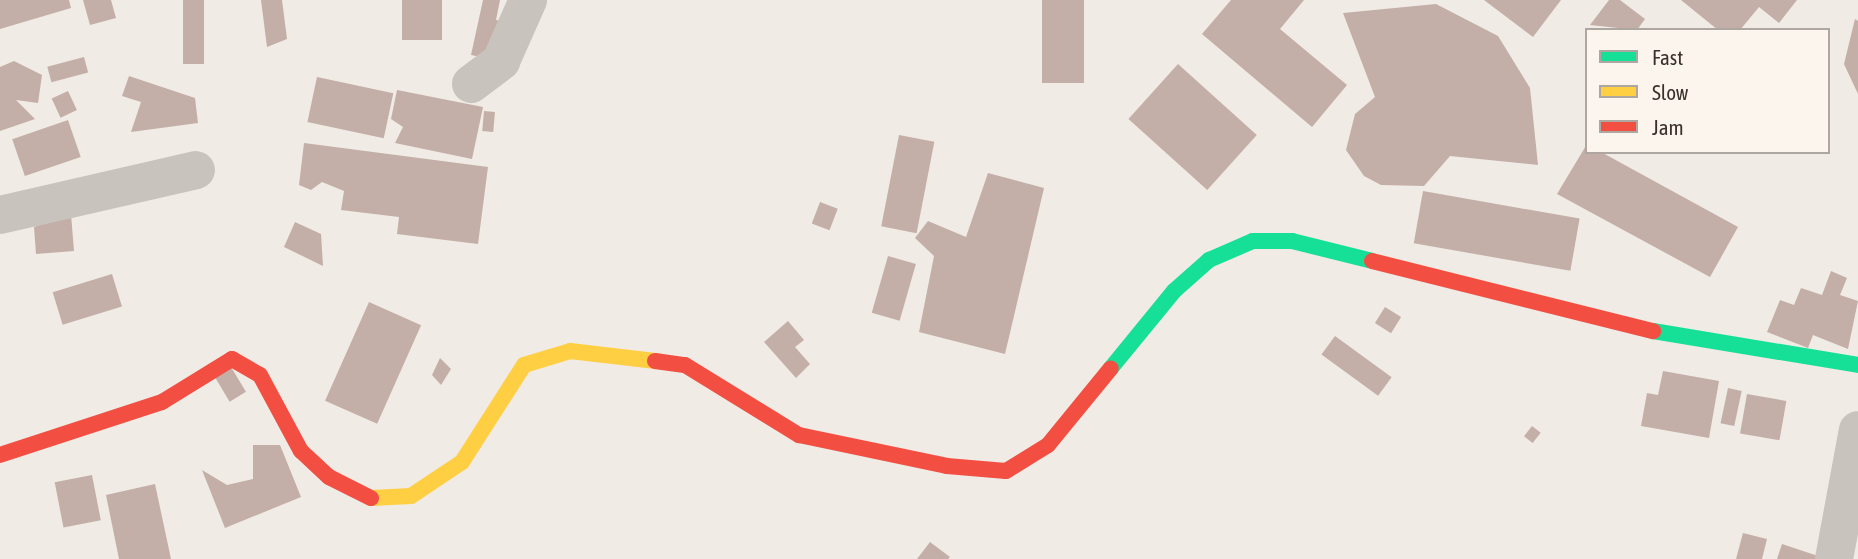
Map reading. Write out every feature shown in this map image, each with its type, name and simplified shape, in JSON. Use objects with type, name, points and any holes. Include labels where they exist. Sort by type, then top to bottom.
[{"type":"street","points":[[471,84],[501,61],[528,0]]},
{"type":"street","points":[[0,215],[196,170]]},
{"type":"street","points":[[0,455],[162,402],[232,359],[260,375],[301,451],[329,477],[377,501],[411,496],[462,462],[524,365],[570,351],[685,365],[799,435],[947,466],[1006,471],[1048,445],[1174,292],[1209,260],[1253,241],[1292,241],[1648,330],[1858,365]]},
{"type":"street","points":[[1834,559],[1858,429]]},
{"type":"building","points":[[0,0],[69,0],[71,8],[0,29]]},
{"type":"building","points":[[83,0],[111,0],[116,18],[90,25]]},
{"type":"building","points":[[183,0],[204,0],[204,64],[183,64]]},
{"type":"building","points":[[261,0],[282,0],[287,39],[267,47]]},
{"type":"building","points":[[402,0],[442,0],[442,40],[402,40]]},
{"type":"building","points":[[483,0],[500,0],[496,20],[515,24],[501,61],[471,55]]},
{"type":"building","points":[[1042,0],[1084,0],[1084,83],[1042,83]]},
{"type":"building","points":[[1231,0],[1304,0],[1280,29],[1347,85],[1312,127],[1202,34]]},
{"type":"building","points":[[1484,0],[1561,0],[1533,37]]},
{"type":"building","points":[[1609,0],[1620,0],[1645,19],[1638,28],[1590,25]]},
{"type":"building","points":[[1681,0],[1797,0],[1779,23],[1759,7],[1742,28],[1716,28]]},
{"type":"building","points":[[1436,4],[1498,36],[1530,88],[1538,165],[1450,156],[1424,186],[1381,185],[1364,176],[1346,150],[1355,114],[1375,97],[1343,13]]},
{"type":"building","points":[[1855,19],[1858,21],[1858,94],[1844,64]]},
{"type":"building","points":[[84,57],[88,72],[51,82],[47,67]]},
{"type":"building","points":[[14,61],[42,75],[38,103],[16,100],[35,119],[0,131],[0,67]]},
{"type":"building","points":[[1178,64],[1257,135],[1207,190],[1128,119]]},
{"type":"building","points":[[129,76],[195,98],[198,123],[131,132],[141,102],[122,96]]},
{"type":"building","points":[[317,77],[393,93],[384,138],[307,122]]},
{"type":"building","points":[[397,90],[483,107],[472,159],[395,143],[403,127],[391,119]]},
{"type":"building","points":[[68,91],[77,110],[61,118],[52,99]]},
{"type":"building","points":[[484,111],[495,112],[493,132],[482,131]]},
{"type":"building","points":[[68,120],[81,157],[25,176],[12,139]]},
{"type":"building","points":[[899,135],[934,142],[917,233],[881,226]]},
{"type":"building","points":[[304,143],[488,167],[478,244],[397,234],[399,217],[341,210],[344,191],[322,182],[311,190],[299,185]]},
{"type":"building","points":[[1585,147],[1585,154],[1605,154],[1738,227],[1710,277],[1557,194]]},
{"type":"building","points":[[988,173],[1044,188],[1005,354],[919,332],[934,256],[915,238],[928,221],[966,237]]},
{"type":"building","points":[[1423,191],[1580,219],[1570,271],[1414,243]]},
{"type":"building","points":[[820,202],[838,209],[829,230],[812,223]]},
{"type":"building","points":[[71,214],[74,251],[36,254],[34,227]]},
{"type":"building","points":[[295,222],[321,234],[323,266],[284,247]]},
{"type":"building","points":[[888,256],[916,264],[900,321],[872,313]]},
{"type":"building","points":[[1831,271],[1847,278],[1840,295],[1858,301],[1848,349],[1813,335],[1808,348],[1767,332],[1780,300],[1794,305],[1801,288],[1822,295]]},
{"type":"building","points":[[112,274],[122,307],[63,325],[53,292]]},
{"type":"building","points":[[369,302],[421,325],[377,424],[325,401]]},
{"type":"building","points":[[1385,307],[1401,317],[1391,333],[1375,323]]},
{"type":"building","points":[[788,321],[804,340],[795,347],[810,364],[796,378],[764,342]]},
{"type":"building","points":[[1335,336],[1392,377],[1378,396],[1321,355]]},
{"type":"building","points":[[440,358],[451,369],[441,385],[432,375]]},
{"type":"building","points":[[231,367],[246,392],[230,402],[215,377]]},
{"type":"building","points":[[1663,371],[1719,381],[1709,438],[1641,426],[1647,393],[1658,395]]},
{"type":"building","points":[[1728,388],[1742,391],[1734,426],[1721,423]]},
{"type":"building","points":[[1747,394],[1786,401],[1779,440],[1740,433]]},
{"type":"building","points":[[1532,426],[1541,433],[1533,443],[1524,436]]},
{"type":"building","points":[[253,445],[280,445],[301,497],[225,528],[202,470],[227,485],[253,479]]},
{"type":"building","points":[[92,475],[101,520],[63,527],[55,482]]},
{"type":"building","points":[[155,484],[171,559],[119,559],[106,495]]},
{"type":"building","points":[[1743,533],[1767,539],[1762,559],[1736,559]]},
{"type":"building","points":[[930,542],[950,557],[917,559]]},
{"type":"building","points":[[1782,544],[1821,557],[1777,559]]},
{"type":"traffic: fast","points":[[1111,368],[1174,291],[1209,260],[1253,241],[1292,241],[1372,261]]},
{"type":"traffic: fast","points":[[1653,331],[1858,365]]},
{"type":"traffic: slow","points":[[371,498],[411,496],[462,462],[524,365],[570,351],[655,361]]},
{"type":"traffic: jam","points":[[1372,261],[1653,331]]},
{"type":"traffic: jam","points":[[0,455],[162,402],[232,359],[260,375],[301,451],[329,477],[371,498]]},
{"type":"traffic: jam","points":[[655,361],[685,365],[799,435],[947,466],[1006,471],[1048,445],[1111,368]]}]
